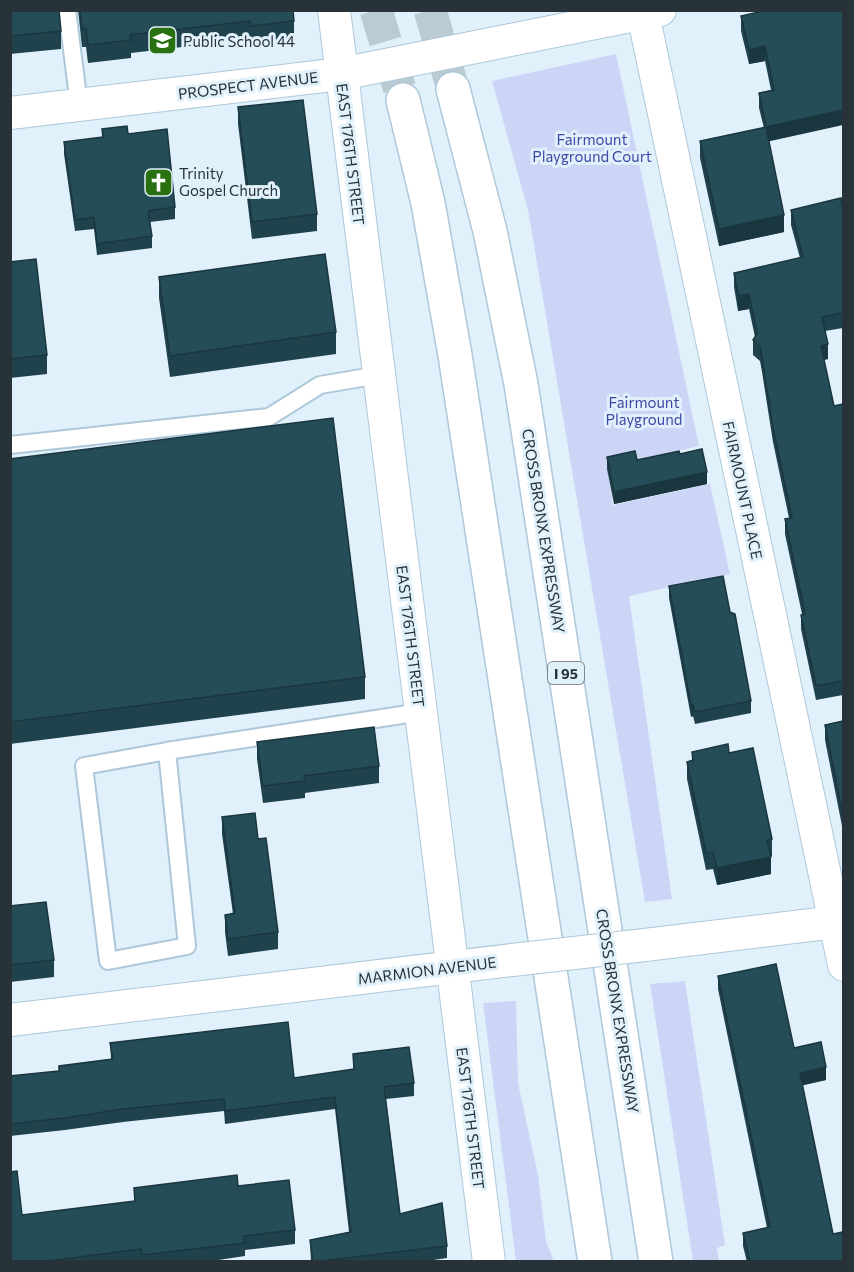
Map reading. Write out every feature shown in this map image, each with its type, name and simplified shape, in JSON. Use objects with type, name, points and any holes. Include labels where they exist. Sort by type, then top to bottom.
[{"type":"highway","name":"CROSS BRONX EXPRESSWAY","points":[[453,89],[499,271],[521,384],[656,1262]]},
{"type":"highway","points":[[403,100],[428,203],[459,375],[595,1262]]},
{"type":"street","name":"EAST 176TH STREET","points":[[334,10],[489,1262]]},
{"type":"street","name":"PROSPECT AVENUE","points":[[10,113],[341,74],[651,12]]},
{"type":"street","name":"FAIRMOUNT PLACE","points":[[651,12],[839,922],[843,965]]},
{"type":"street","name":"MARMION AVENUE","points":[[10,1020],[839,922]]},
{"type":"lane","points":[[67,10],[79,105]]},
{"type":"lane","points":[[10,445],[269,417],[320,385],[379,375]]},
{"type":"lane","points":[[167,751],[187,946],[108,961],[84,766],[167,751],[421,712]]},
{"type":"green space","points":[[616,54],[699,446],[607,467],[613,505],[710,484],[730,574],[629,596],[672,899],[645,902],[528,210],[492,81]]},
{"type":"green space","points":[[685,981],[725,1245],[717,1248],[719,1261],[693,1261],[650,984]]},
{"type":"green space","points":[[516,1001],[518,1083],[538,1175],[546,1241],[554,1261],[516,1261],[483,1003]]},
{"type":"building","points":[[10,10],[59,10],[61,31],[10,36]]},
{"type":"building","points":[[80,10],[293,10],[294,21],[251,26],[250,21],[130,35],[131,40],[88,45],[86,29],[82,29]]},
{"type":"building","points":[[767,10],[843,10],[843,110],[766,127],[759,93],[774,90],[765,46],[749,50],[741,16]]},
{"type":"building","points":[[303,100],[317,214],[252,222],[238,107]]},
{"type":"building","points":[[127,126],[128,134],[167,129],[175,207],[148,211],[152,236],[97,244],[94,217],[75,220],[64,142],[103,137],[102,129]]},
{"type":"building","points":[[766,127],[784,215],[719,229],[700,141]]},
{"type":"building","points":[[841,198],[843,313],[822,317],[828,344],[821,346],[834,406],[843,404],[843,681],[816,686],[801,615],[805,614],[785,519],[792,518],[773,428],[760,347],[753,340],[757,334],[749,294],[738,296],[734,273],[803,257],[791,210]]},
{"type":"building","points":[[325,254],[336,332],[170,356],[159,277]]},
{"type":"building","points":[[36,259],[47,355],[10,359],[10,262]]},
{"type":"building","points":[[333,418],[365,677],[10,722],[10,459]]},
{"type":"building","points":[[702,449],[707,472],[614,492],[607,457],[635,451],[637,460],[679,451],[680,454]]},
{"type":"building","points":[[723,576],[730,612],[735,614],[751,701],[695,712],[691,705],[669,586]]},
{"type":"building","points":[[843,721],[843,816],[825,725]]},
{"type":"building","points":[[374,727],[379,766],[304,776],[305,781],[263,786],[257,742]]},
{"type":"building","points":[[728,744],[729,753],[753,748],[772,839],[767,840],[771,857],[717,868],[713,852],[706,853],[687,762],[693,760],[692,752]]},
{"type":"building","points":[[255,813],[258,839],[266,838],[278,932],[228,939],[225,915],[235,913],[222,817]]},
{"type":"building","points":[[46,902],[54,960],[10,965],[10,906]]},
{"type":"building","points":[[776,964],[794,1048],[821,1042],[826,1067],[800,1073],[833,1234],[843,1232],[843,1262],[750,1262],[743,1233],[770,1227],[718,976]]},
{"type":"building","points":[[288,1022],[294,1078],[354,1069],[353,1054],[409,1047],[414,1083],[384,1087],[400,1214],[442,1203],[447,1246],[313,1262],[310,1240],[351,1232],[335,1097],[225,1111],[224,1099],[10,1124],[10,1076],[59,1071],[59,1066],[113,1059],[110,1043]]},
{"type":"building","points":[[17,1171],[22,1215],[135,1201],[134,1188],[237,1175],[238,1186],[289,1180],[295,1230],[244,1236],[245,1243],[142,1255],[141,1249],[40,1262],[10,1262],[10,1172]]},
{"type":"tunnel","points":[[376,10],[403,100]]},
{"type":"tunnel","points":[[430,10],[453,89]]},
{"type":"place","name":"Public School 44","points":[[162,41]]},
{"type":"place","name":"Trinity Gospel Church","points":[[158,182]]},
{"type":"park label","name":"Fairmount Playground Court","points":[[592,148]]},
{"type":"park label","name":"Fairmount Playground","points":[[644,410]]}]
